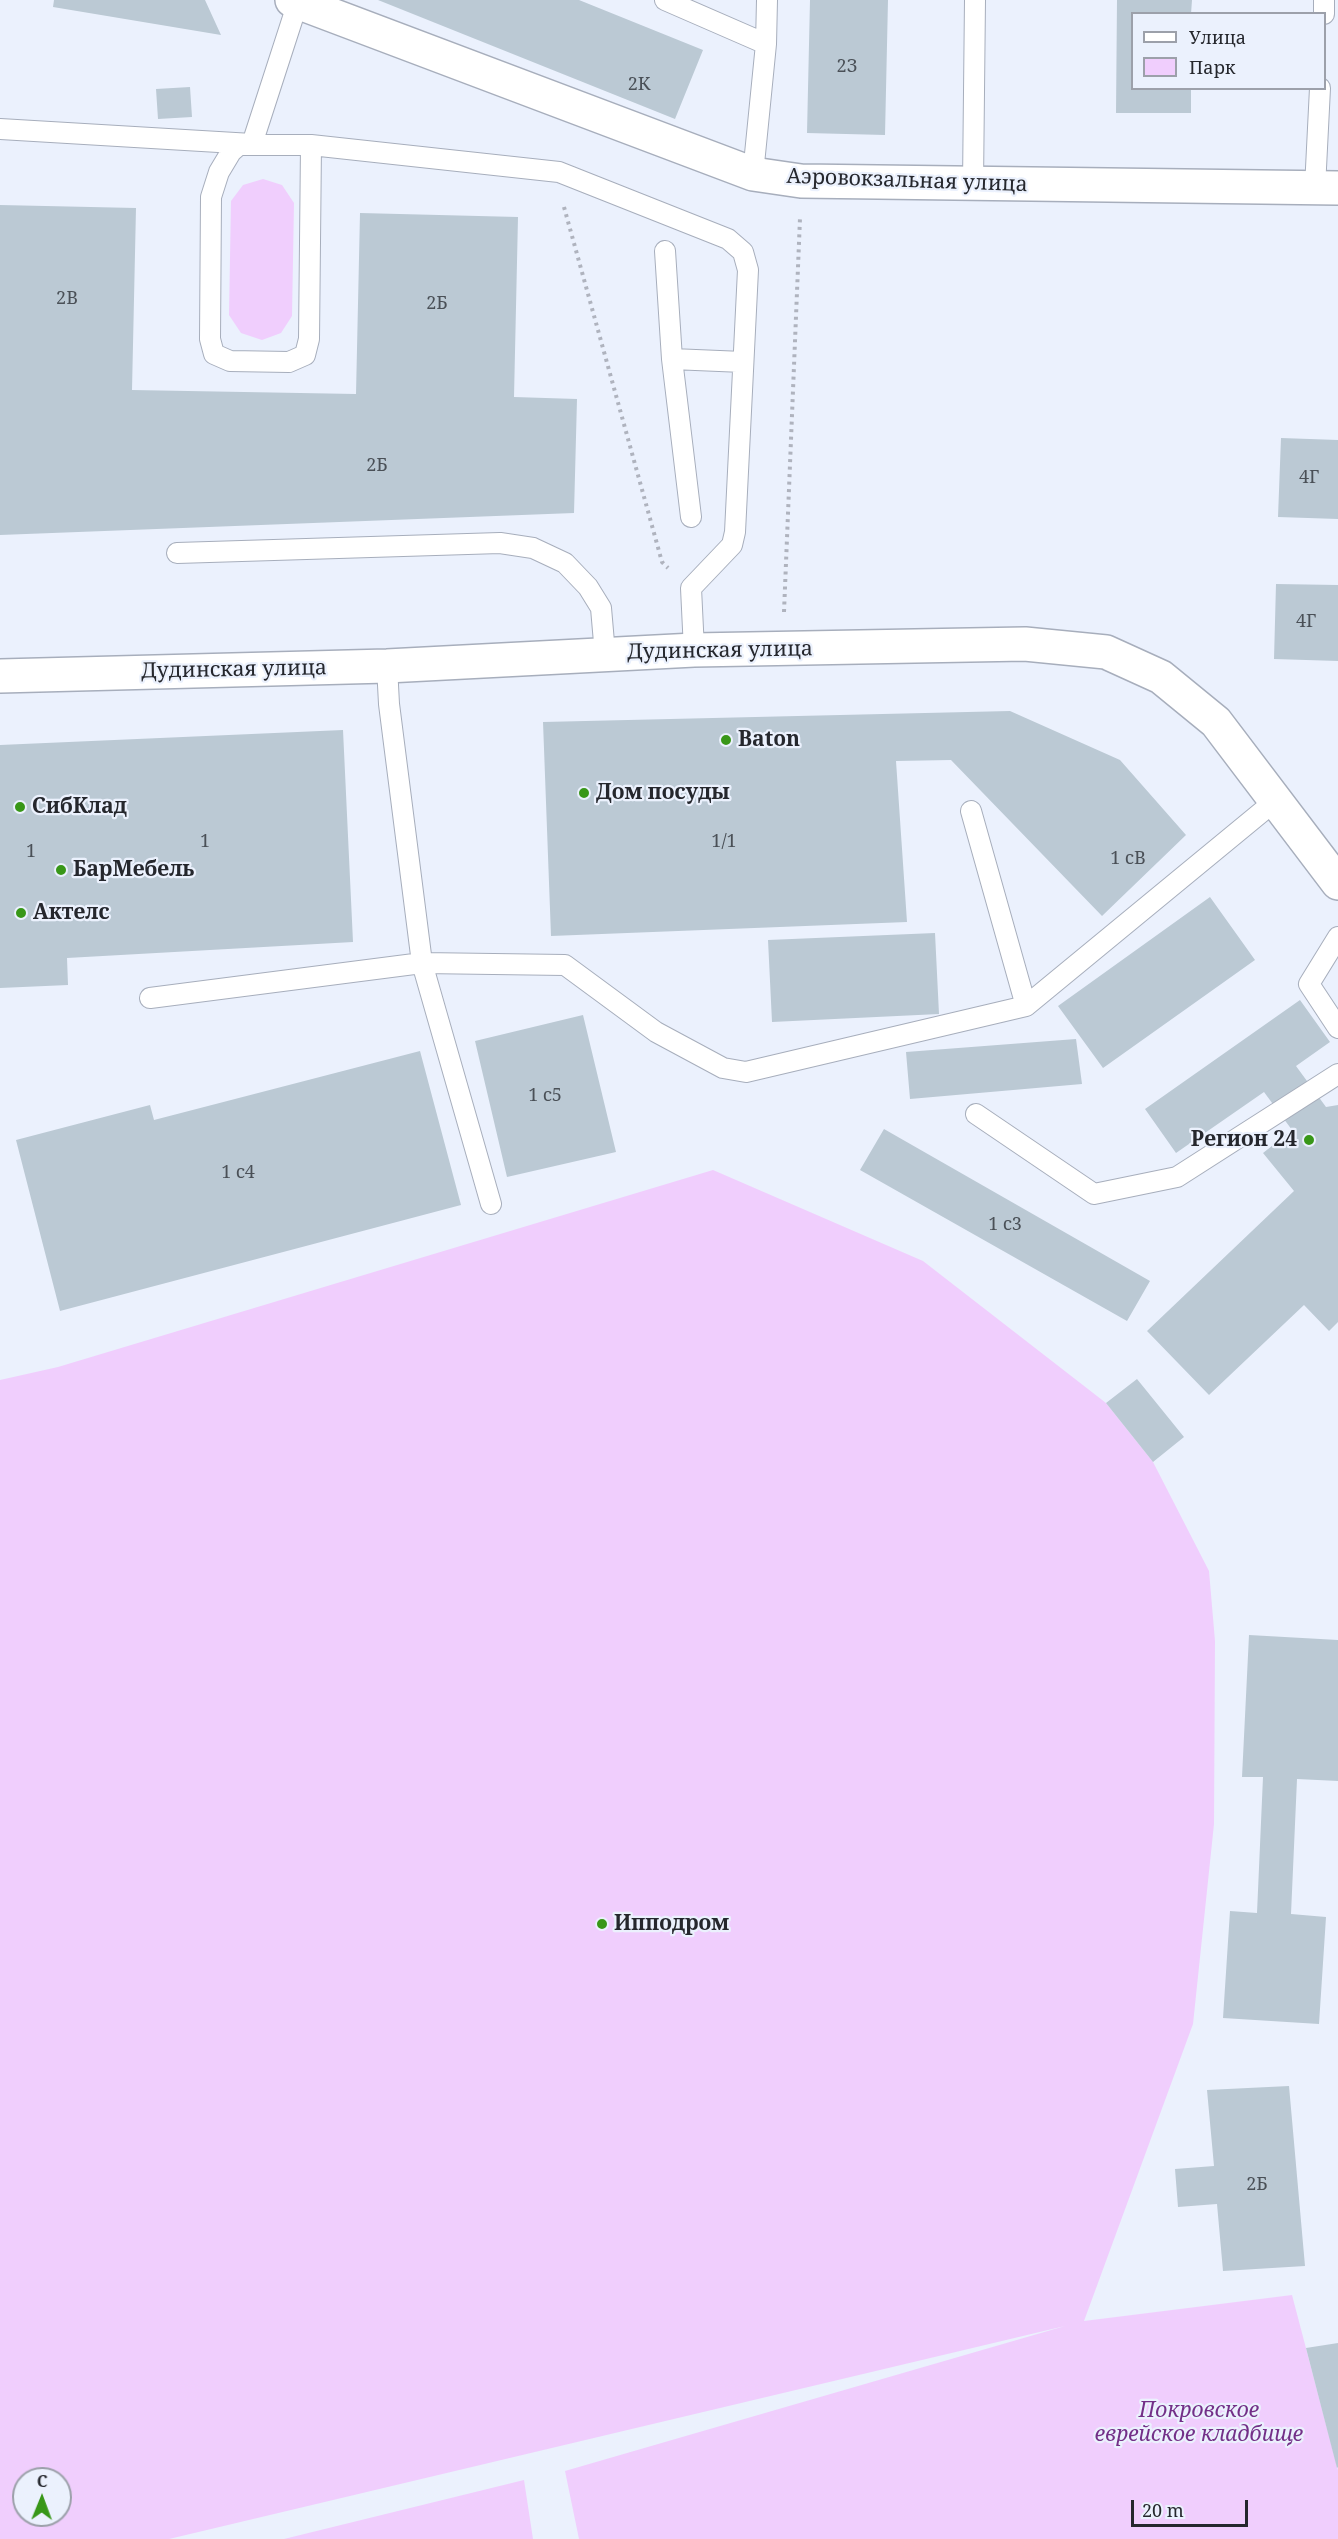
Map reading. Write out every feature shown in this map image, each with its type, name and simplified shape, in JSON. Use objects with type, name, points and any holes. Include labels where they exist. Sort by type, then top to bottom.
[{"type":"street","name":"Аэровокзальная улица","points":[[295,1],[753,174],[801,181],[1327,188]]},
{"type":"street","name":"Дудинская улица","points":[[0,676],[387,666],[694,650],[1025,644],[1106,652],[1161,677],[1216,722],[1338,883]]},
{"type":"lane","points":[[665,0],[765,44]]},
{"type":"lane","points":[[753,174],[767,0]]},
{"type":"lane","points":[[973,184],[975,0]]},
{"type":"lane","points":[[252,144],[295,1]]},
{"type":"lane","points":[[1320,90],[1327,188]]},
{"type":"lane","points":[[0,129],[311,146],[560,172],[728,239],[743,252],[748,270],[734,538],[732,545],[691,588],[694,650]]},
{"type":"lane","points":[[252,144],[239,146],[231,152],[219,172],[211,197],[210,339],[214,354],[230,361],[289,362],[305,355],[309,339],[311,146]]},
{"type":"lane","points":[[665,251],[672,358],[691,517]]},
{"type":"lane","points":[[672,358],[743,362]]},
{"type":"lane","points":[[177,553],[500,543],[533,548],[565,563],[588,587],[601,608],[605,654]]},
{"type":"lane","points":[[387,666],[422,963],[491,1204]]},
{"type":"lane","points":[[150,998],[422,963],[565,965],[656,1032],[723,1068],[746,1072],[1026,1006],[1275,801]]},
{"type":"lane","points":[[971,810],[1026,1006]]},
{"type":"lane","points":[[1338,937],[1309,984],[1338,1028]]},
{"type":"lane","points":[[976,1114],[1094,1194],[1178,1177],[1338,1074]]},
{"type":"path","points":[[560,172],[560,193],[662,562],[691,588]]},
{"type":"path","points":[[783,621],[801,181]]},
{"type":"green space","points":[[263,179],[282,185],[294,203],[292,316],[281,333],[262,340],[241,333],[229,315],[231,201],[243,185]]},
{"type":"green space","name":"Ипподром","points":[[713,1170],[923,1261],[1106,1403],[1153,1462],[1209,1571],[1215,1641],[1214,1824],[1193,2024],[1084,2321],[1292,2295],[1338,2470],[1338,2539],[579,2539],[565,2471],[1065,2326],[169,2539],[0,2539],[0,1380],[58,1367]]},
{"type":"green space","points":[[524,2480],[533,2539],[284,2539]]},
{"type":"building","points":[[54,0],[205,0],[221,35],[53,7]]},
{"type":"building","points":[[378,0],[579,0],[703,50],[675,119]]},
{"type":"building","points":[[810,0],[888,0],[885,135],[807,133]]},
{"type":"building","points":[[1117,0],[1192,0],[1191,12],[1131,12],[1131,90],[1191,90],[1191,113],[1116,113]]},
{"type":"building","points":[[190,87],[192,117],[158,119],[156,89]]},
{"type":"building","points":[[0,205],[136,208],[132,390],[356,394],[360,213],[518,217],[514,397],[577,399],[574,513],[0,535]]},
{"type":"building","points":[[1281,438],[1338,440],[1338,519],[1278,517]]},
{"type":"building","points":[[1276,584],[1338,585],[1338,661],[1274,659]]},
{"type":"building","points":[[1010,711],[1120,760],[1186,835],[1102,916],[951,760],[896,761],[907,922],[551,936],[543,722]]},
{"type":"building","points":[[343,730],[353,942],[67,958],[68,985],[0,988],[0,745]]},
{"type":"building","points":[[1210,897],[1255,960],[1103,1068],[1058,1006]]},
{"type":"building","points":[[935,933],[939,1014],[772,1022],[768,940]]},
{"type":"building","points":[[1300,1000],[1330,1042],[1296,1066],[1326,1107],[1338,1105],[1338,1322],[1329,1331],[1304,1305],[1209,1395],[1147,1331],[1294,1191],[1263,1153],[1292,1130],[1264,1092],[1176,1153],[1145,1109]]},
{"type":"building","points":[[583,1015],[616,1152],[507,1177],[475,1041]]},
{"type":"building","points":[[1076,1039],[1082,1084],[910,1099],[906,1052]]},
{"type":"building","points":[[420,1051],[461,1205],[60,1311],[16,1140],[150,1105],[154,1120]]},
{"type":"building","points":[[884,1129],[1150,1281],[1127,1321],[860,1170]]},
{"type":"building","points":[[1137,1379],[1184,1437],[1153,1462],[1106,1403]]},
{"type":"building","points":[[1249,1635],[1338,1640],[1338,1781],[1297,1779],[1291,1914],[1326,1917],[1319,2024],[1223,2018],[1230,1911],[1257,1913],[1263,1777],[1242,1777]]},
{"type":"building","points":[[1289,2086],[1305,2266],[1223,2271],[1217,2204],[1178,2207],[1175,2169],[1214,2166],[1207,2090]]},
{"type":"building","points":[[1338,2343],[1338,2467],[1337,2468],[1306,2348]]},
{"type":"place","name":"Baton","points":[[726,740]]},
{"type":"place","name":"Дом посуды","points":[[584,793]]},
{"type":"place","name":"СибКлад","points":[[20,807]]},
{"type":"place","name":"БарМебель","points":[[61,870]]},
{"type":"place","name":"Актелс","points":[[21,913]]},
{"type":"place","name":"Регион 24","points":[[1309,1140]]},
{"type":"place","name":"Ипподром","points":[[602,1924]]},
{"type":"park label","name":"Покровское еврейское кладбище","points":[[1199,2423]]}]
